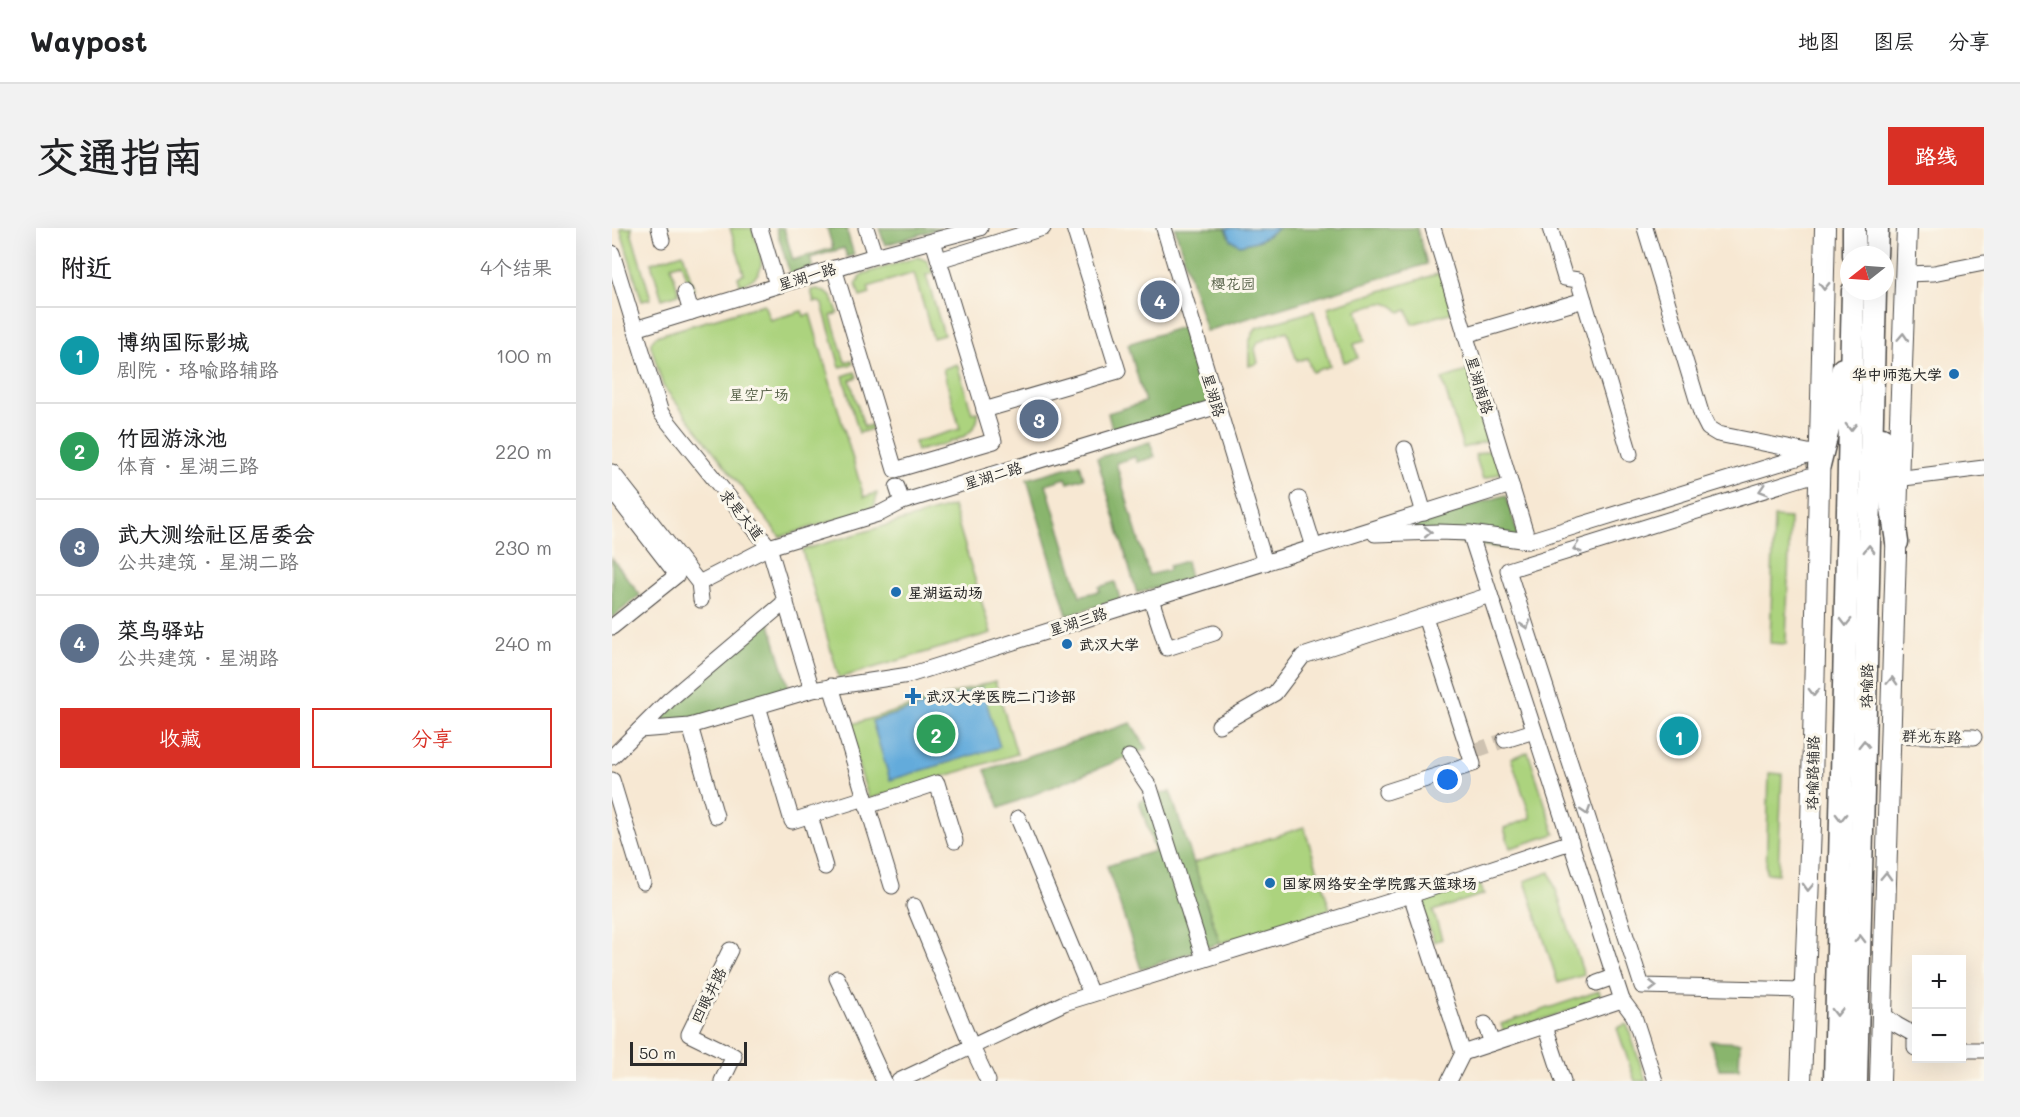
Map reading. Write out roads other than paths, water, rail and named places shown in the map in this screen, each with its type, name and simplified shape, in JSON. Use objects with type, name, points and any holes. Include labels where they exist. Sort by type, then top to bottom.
[{"type":"highway","points":[[1854,228],[1854,246]]},
{"type":"highway","points":[[1876,246],[1877,228]]},
{"type":"highway","name":"珞喻路","points":[[1835,1081],[1853,300]]},
{"type":"highway","name":"珞喻路","points":[[1856,1081],[1875,300]]},
{"type":"highway","points":[[1818,461],[1853,327]]},
{"type":"highway","points":[[1872,372],[1893,480],[1897,542]]},
{"type":"main road","name":"珞喻路辅路","points":[[1801,1081],[1810,826],[1825,228]]},
{"type":"main road","points":[[1893,480],[1907,228]]},
{"type":"main road","points":[[1880,1081],[1897,542]]},
{"type":"street","points":[[760,228],[777,285]]},
{"type":"street","points":[[866,228],[875,256]]},
{"type":"street","name":"星湖一路","points":[[635,329],[834,268],[933,241],[953,232],[980,228]]},
{"type":"street","points":[[939,260],[1043,228]]},
{"type":"street","points":[[984,410],[1118,370],[1074,228]]},
{"type":"street","name":"星湖路","points":[[1164,228],[1265,562]]},
{"type":"street","name":"星湖南路","points":[[1433,228],[1528,542]]},
{"type":"street","points":[[1550,228],[1565,278],[1578,280],[1630,454]]},
{"type":"street","points":[[1645,228],[1702,416],[1708,428],[1718,434],[1818,461]]},
{"type":"street","points":[[834,268],[895,470],[994,441],[933,241]]},
{"type":"street","name":"求是大道","points":[[612,253],[661,413],[769,547],[812,690]]},
{"type":"street","points":[[1906,274],[1934,273],[1984,263]]},
{"type":"street","points":[[685,292],[691,312]]},
{"type":"street","points":[[1465,335],[1584,300]]},
{"type":"street","name":"星湖二路","points":[[699,583],[769,547],[881,513],[900,494],[1218,406]]},
{"type":"street","points":[[1405,449],[1424,513]]},
{"type":"street","points":[[1348,536],[1410,532],[1470,533],[1528,542],[1818,461]]},
{"type":"street","points":[[1804,990],[1642,986],[1508,570],[1818,461]]},
{"type":"street","points":[[1893,480],[1984,468]]},
{"type":"street","points":[[612,472],[699,583],[701,600]]},
{"type":"street","name":"星湖三路","points":[[639,730],[690,726],[812,690],[909,675],[1511,485]]},
{"type":"street","points":[[612,490],[677,575],[612,627]]},
{"type":"street","points":[[1299,499],[1314,547]]},
{"type":"street","points":[[1470,533],[1614,977],[1622,1000],[1634,1016],[1655,1081]]},
{"type":"street","points":[[1219,725],[1275,693],[1303,656],[1490,595]]},
{"type":"street","points":[[1151,598],[1167,648],[1214,633]]},
{"type":"street","points":[[612,757],[694,678],[786,601]]},
{"type":"street","points":[[1386,792],[1473,764],[1472,751],[1425,616]]},
{"type":"street","points":[[831,686],[892,886]]},
{"type":"street","points":[[758,706],[792,821],[937,783],[955,841]]},
{"type":"street","points":[[690,726],[716,816]]},
{"type":"street","points":[[1505,740],[1534,731]]},
{"type":"street","name":"群光东路","points":[[1890,735],[1974,737]]},
{"type":"street","points":[[1129,757],[1150,788],[1204,958]]},
{"type":"street","points":[[612,780],[643,882]]},
{"type":"street","points":[[810,816],[825,867]]},
{"type":"street","points":[[1018,819],[1091,994]]},
{"type":"street","points":[[906,1080],[1064,1003],[1411,895],[1571,842]]},
{"type":"street","points":[[1411,895],[1463,1053]]},
{"type":"street","points":[[914,906],[988,1081]]},
{"type":"street","name":"四眼井路","points":[[722,1081],[734,1056],[689,1034],[730,950]]},
{"type":"street","points":[[1597,983],[1614,977]]},
{"type":"street","points":[[837,978],[884,1081]]},
{"type":"street","points":[[1449,1081],[1463,1053],[1622,1000]]},
{"type":"street","points":[[1881,1013],[1912,1033]]},
{"type":"street","points":[[1485,1024],[1492,1043]]},
{"type":"street","points":[[1545,1026],[1563,1081]]},
{"type":"street","points":[[1966,1050],[1984,1050]]},
{"type":"water","points":[[1226,228],[1279,228],[1260,240],[1240,245],[1231,240]]},
{"type":"water","points":[[982,688],[1000,747],[890,780],[872,721]]},
{"type":"tunnel","points":[[1474,751],[1505,740]]},
{"type":"place","name":"菜鸟驿站","points":[[1160,300]]},
{"type":"place","name":"华中师范大学","points":[[1954,374]]},
{"type":"place","name":"武大测绘社区居委会","points":[[1039,419]]},
{"type":"place","name":"星湖运动场","points":[[896,592]]},
{"type":"place","name":"武汉大学","points":[[1067,644]]},
{"type":"place","name":"武汉大学医院二门诊部","points":[[913,696]]},
{"type":"place","name":"竹园游泳池","points":[[936,734]]},
{"type":"place","name":"博纳国际影城","points":[[1679,736]]},
{"type":"place","name":"国家网络安全学院露天篮球场","points":[[1270,883]]},
{"type":"park label","name":"樱花园","points":[[1233,283]]},
{"type":"park label","name":"星空广场","points":[[759,394]]}]
